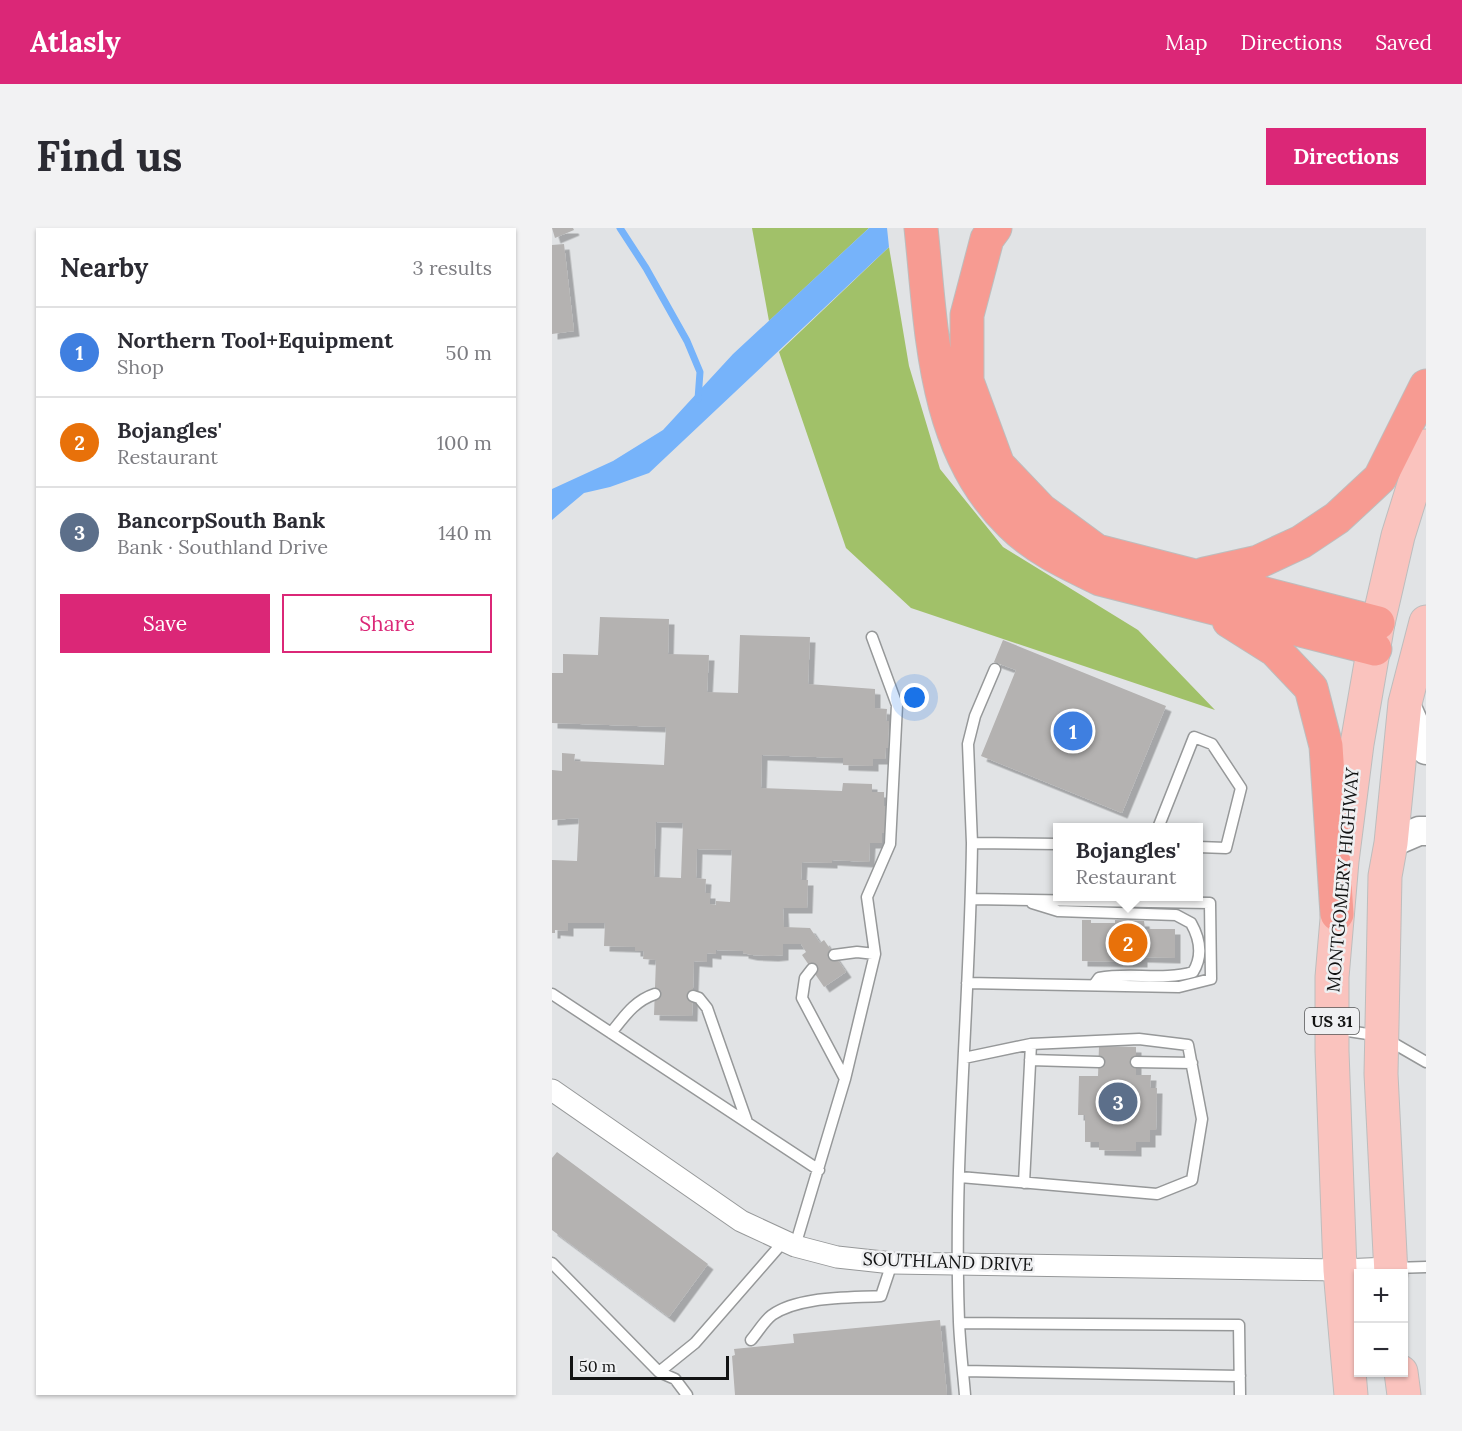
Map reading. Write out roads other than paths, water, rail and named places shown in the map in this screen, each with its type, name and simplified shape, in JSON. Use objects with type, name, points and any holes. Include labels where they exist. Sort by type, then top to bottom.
[{"type":"highway","points":[[921,228],[937,372],[945,411],[969,468],[990,500],[1011,524],[1035,544],[1066,563],[1100,579],[1198,589],[1301,542],[1337,518],[1380,478],[1426,386]]},
{"type":"highway","points":[[995,228],[987,239],[967,315],[967,381],[998,465],[1041,510],[1097,551],[1198,589],[1376,636]]},
{"type":"highway","points":[[1198,589],[1275,650],[1311,688],[1326,746],[1337,914]]},
{"type":"main road","name":"MONTGOMERY HIGHWAY","points":[[1351,1395],[1340,1270],[1332,977],[1357,744],[1376,636],[1398,536],[1426,446]]},
{"type":"main road","name":"US 31","points":[[1391,1269],[1381,1074],[1385,876],[1426,622]]},
{"type":"main road","points":[[1376,636],[1414,695]]},
{"type":"main road","points":[[1402,1377],[1404,1395]]},
{"type":"street","points":[[1414,695],[1426,750]]},
{"type":"street","points":[[1391,843],[1419,831],[1426,831]]},
{"type":"street","name":"SOUTHLAND DRIVE","points":[[554,1095],[741,1221],[789,1244],[837,1257],[892,1263],[1354,1270]]},
{"type":"lane","points":[[659,1372],[695,1343],[789,1244],[819,1170],[845,1079],[875,954],[867,897],[890,844],[897,705],[872,637]]},
{"type":"lane","points":[[965,1395],[959,1264],[972,843],[968,744],[975,716],[995,669]]},
{"type":"lane","points":[[1160,823],[1194,737],[1212,744],[1241,788],[1226,848],[1203,847]]},
{"type":"lane","points":[[972,843],[1053,844]]},
{"type":"lane","points":[[971,899],[1053,901]]},
{"type":"lane","points":[[1021,900],[1058,911],[1168,915],[1191,923],[1199,940],[1200,955],[1193,972],[1169,976],[1112,976],[1099,978],[1094,985]]},
{"type":"lane","points":[[967,983],[1179,987],[1211,979],[1210,903],[1084,901]]},
{"type":"lane","points":[[834,955],[857,952],[875,954]]},
{"type":"lane","points":[[812,969],[805,978],[802,998],[845,1079]]},
{"type":"lane","points":[[552,994],[819,1170]]},
{"type":"lane","points":[[611,1033],[642,998],[655,994]]},
{"type":"lane","points":[[693,996],[699,998],[707,1008],[747,1122]]},
{"type":"lane","points":[[1332,1029],[1381,1036],[1426,1062]]},
{"type":"lane","points":[[960,1177],[1157,1194],[1192,1180],[1202,1119],[1188,1045],[1138,1039],[1031,1044],[964,1058]]},
{"type":"lane","points":[[1024,1183],[1031,1044]]},
{"type":"lane","points":[[1030,1060],[1099,1062]]},
{"type":"lane","points":[[1136,1062],[1192,1063]]},
{"type":"lane","points":[[552,1263],[659,1372],[675,1379],[687,1395]]},
{"type":"lane","points":[[751,1340],[770,1317],[790,1305],[881,1296],[892,1263]]},
{"type":"lane","points":[[1408,1269],[1426,1267]]},
{"type":"lane","points":[[960,1323],[1239,1325],[1240,1395]]},
{"type":"lane","points":[[963,1371],[1240,1376]]},
{"type":"water","points":[[869,228],[887,228],[889,247],[649,473],[610,487],[584,493],[552,520],[552,489],[613,461],[663,430],[733,354]]},
{"type":"waterway","points":[[620,228],[646,268],[687,341],[700,372],[698,399]]},
{"type":"place","name":"Northern Tool+Equipment","points":[[1073,731]]},
{"type":"place","name":"Bojangles'","points":[[1128,943]]},
{"type":"place","name":"BancorpSouth Bank","points":[[1118,1102]]}]
